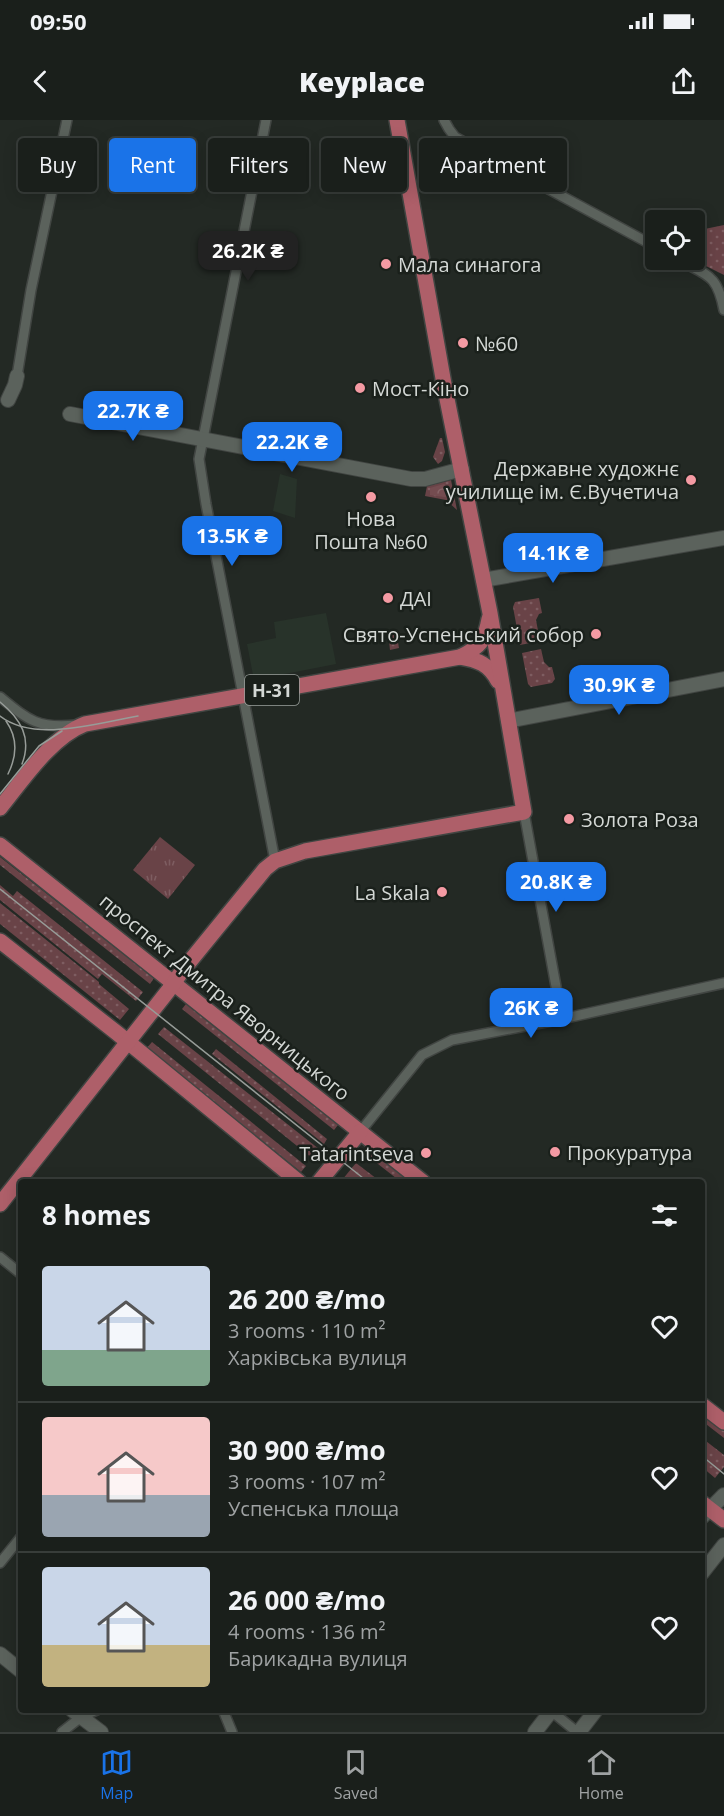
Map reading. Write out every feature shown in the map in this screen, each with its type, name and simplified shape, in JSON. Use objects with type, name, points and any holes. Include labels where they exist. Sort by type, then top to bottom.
[{"type":"main road","name":"Н-31","points":[[397,120],[490,613],[524,812]]},
{"type":"main road","name":"Н-31","points":[[0,808],[42,758],[69,732],[85,724],[460,657],[480,644],[486,635],[490,613]]},
{"type":"main road","points":[[460,657],[480,661],[491,669],[502,688]]},
{"type":"main road","points":[[20,1179],[243,895],[275,861],[305,851],[524,812]]},
{"type":"main road","name":"проспект Дмитра Яворницького","points":[[0,845],[419,1179]]},
{"type":"main road","points":[[0,941],[295,1179]]},
{"type":"main road","points":[[321,1179],[360,1132]]},
{"type":"main road","points":[[0,1204],[18,1181]]},
{"type":"main road","points":[[705,1407],[724,1422]]},
{"type":"main road","points":[[705,1510],[724,1520]]},
{"type":"street","points":[[4,399],[15,385],[33,281],[67,120]]},
{"type":"street","points":[[266,120],[199,459],[275,861]]},
{"type":"street","points":[[444,120],[456,137],[645,241]]},
{"type":"street","points":[[697,270],[715,282],[724,306]]},
{"type":"street","points":[[70,414],[411,479],[425,479],[462,470]]},
{"type":"street","points":[[483,580],[724,538]]},
{"type":"street","points":[[508,721],[724,680]]},
{"type":"street","points":[[0,697],[27,719],[36,723],[55,726],[85,724]]},
{"type":"street","points":[[524,812],[562,1019]]},
{"type":"street","points":[[360,1132],[422,1055],[452,1040],[562,1019],[724,983]]},
{"type":"street","points":[[0,1257],[18,1272]]},
{"type":"street","points":[[705,1510],[724,1495]]},
{"type":"street","points":[[0,1563],[18,1541]]},
{"type":"street","points":[[705,1569],[724,1545]]},
{"type":"street","points":[[0,1654],[18,1669]]},
{"type":"street","points":[[62,1732],[76,1713],[101,1732]]},
{"type":"street","points":[[224,1713],[232,1732]]},
{"type":"street","points":[[535,1732],[549,1713]]},
{"type":"street","points":[[555,1713],[578,1732],[594,1713]]},
{"type":"shaded area","points":[[280,474],[297,479],[295,518],[273,511]]},
{"type":"shaded area","points":[[326,613],[336,664],[254,680],[247,644],[276,638],[274,622]]},
{"type":"green space","points":[[724,225],[724,275],[705,266],[705,229]]},
{"type":"green space","points":[[440,438],[442,438],[445,452],[442,461],[438,464],[433,457]]},
{"type":"green space","points":[[451,480],[457,510],[446,500],[425,496],[427,486]]},
{"type":"green space","points":[[444,484],[451,488],[452,498],[430,495],[430,488]]},
{"type":"green space","points":[[539,598],[542,613],[536,620],[540,641],[520,645],[513,607],[515,602]]},
{"type":"green space","points":[[396,631],[399,648],[390,650],[388,632]]},
{"type":"green space","points":[[541,649],[544,662],[552,667],[555,679],[552,683],[531,687],[528,684],[522,653]]},
{"type":"green space","points":[[160,837],[195,865],[168,899],[133,870]]},
{"type":"green space","points":[[0,857],[154,978],[150,984],[0,865]]},
{"type":"green space","points":[[0,885],[13,896],[17,891],[143,992],[136,1001],[102,974],[98,979],[0,900]]},
{"type":"green space","points":[[0,903],[99,982],[129,1009],[120,1020],[0,924]]},
{"type":"green space","points":[[186,1004],[338,1125],[334,1130],[182,1009]]},
{"type":"green space","points":[[164,1027],[319,1149],[312,1158],[158,1034]]},
{"type":"green space","points":[[152,1042],[306,1166],[301,1172],[146,1049]]},
{"type":"green space","points":[[216,1049],[327,1139],[324,1144],[212,1054]]},
{"type":"green space","points":[[369,1148],[408,1179],[397,1179],[364,1153]]},
{"type":"green space","points":[[356,1163],[377,1179],[343,1179]]},
{"type":"green space","points":[[705,1415],[724,1431],[724,1438],[705,1423]]},
{"type":"green space","points":[[705,1440],[724,1455],[724,1467],[715,1478],[705,1470]]},
{"type":"tram line","points":[[0,702],[14,715],[23,730],[26,746],[22,764]]},
{"type":"tram line","points":[[0,716],[14,724],[48,730],[67,729],[138,716]]},
{"type":"tram line","points":[[6,721],[13,734],[15,747],[8,774]]},
{"type":"tram line","points":[[0,794],[39,746],[62,731]]},
{"type":"tram line","points":[[0,889],[364,1179]]},
{"type":"tram line","points":[[705,1458],[724,1474]]},
{"type":"place","name":"Мала синагога","points":[[386,264]]},
{"type":"place","name":"№60","points":[[463,343]]},
{"type":"place","name":"Мост-Кіно","points":[[360,388]]},
{"type":"place","name":"Державне художнє училище ім. Є.Вучетича","points":[[691,480]]},
{"type":"place","name":"Нова Пошта №60","points":[[371,497]]},
{"type":"place","name":"ДАІ","points":[[388,598]]},
{"type":"place","name":"Свято-Успенський собор","points":[[596,634]]},
{"type":"place","name":"Золота Роза","points":[[569,819]]},
{"type":"place","name":"La Skala","points":[[442,892]]},
{"type":"place","name":"Прокуратура","points":[[555,1152]]},
{"type":"place","name":"Tatarintseva","points":[[426,1153]]}]
